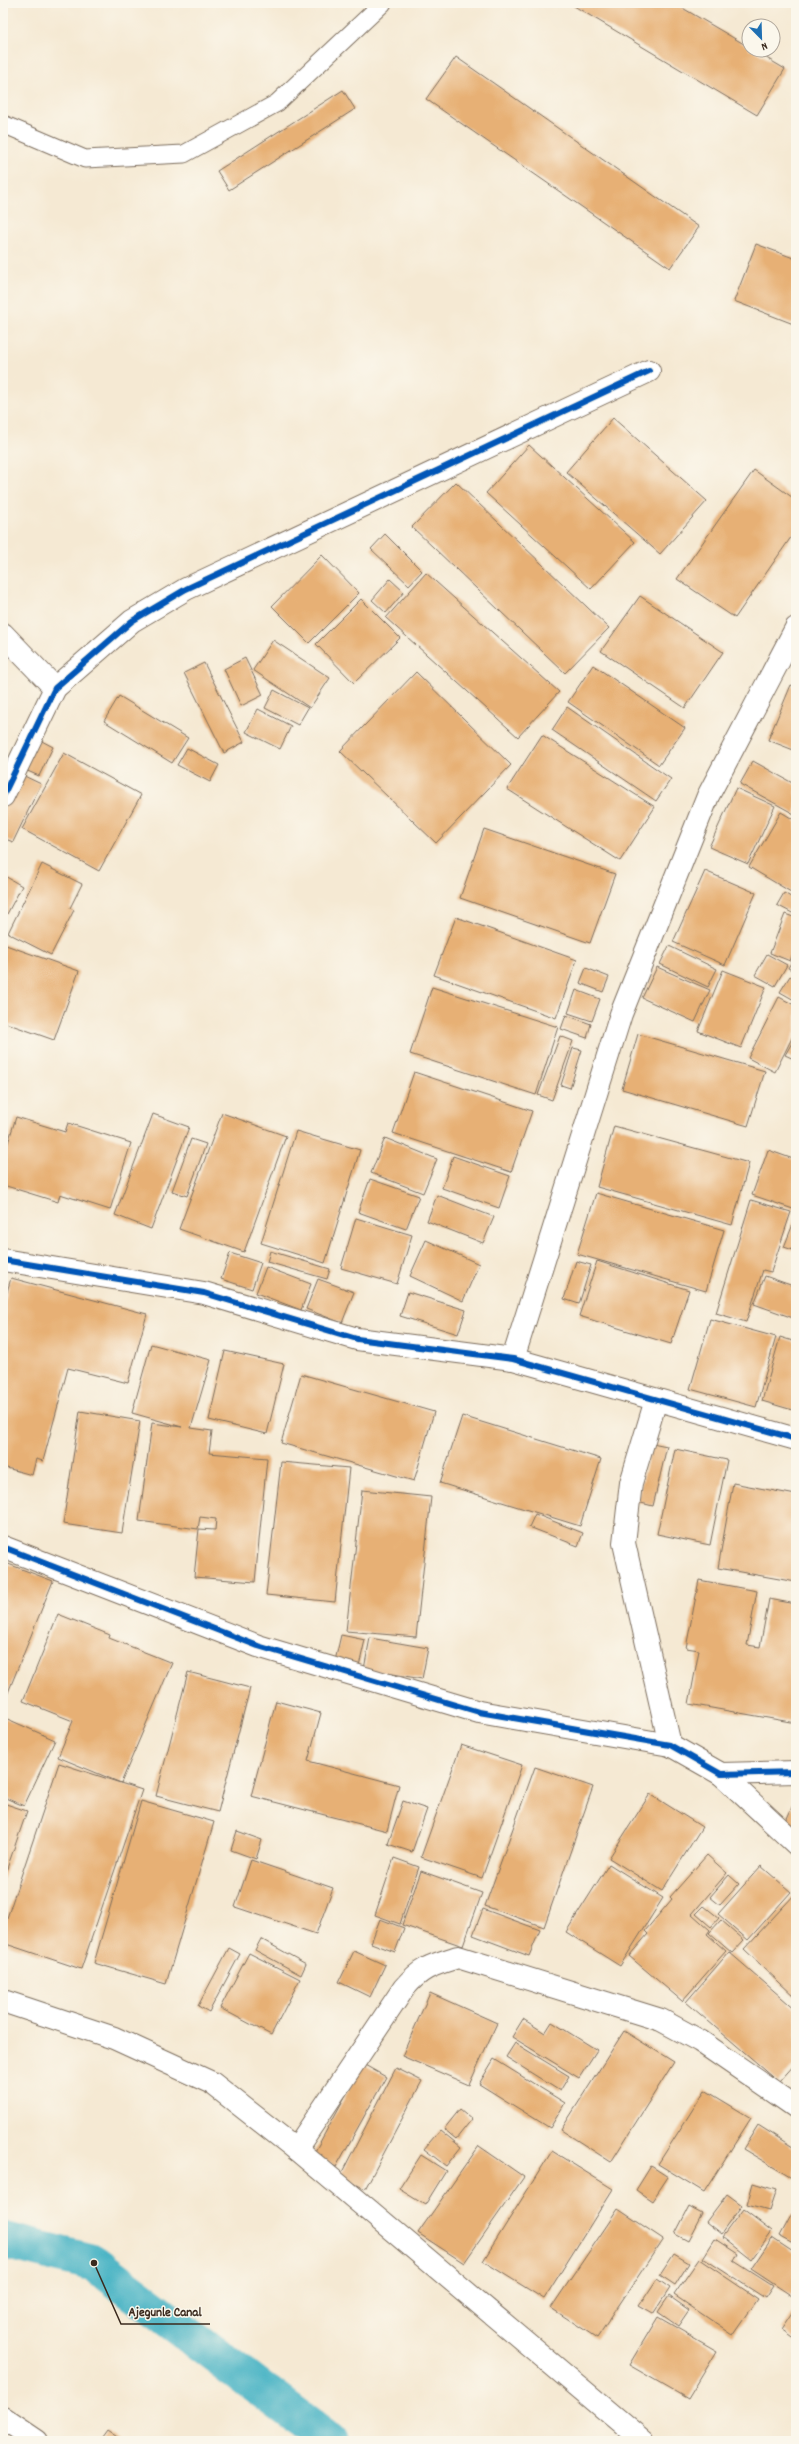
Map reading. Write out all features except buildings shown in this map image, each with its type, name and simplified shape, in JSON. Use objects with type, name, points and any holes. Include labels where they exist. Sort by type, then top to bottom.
[{"type":"street","points":[[3,796],[55,688],[132,621],[186,589],[649,371]]},
{"type":"street","points":[[513,1358],[621,1014],[708,796],[796,628]]},
{"type":"street","points":[[3,634],[55,688]]},
{"type":"street","points":[[3,1260],[204,1293],[357,1339],[513,1358],[796,1440]]},
{"type":"street","points":[[656,1400],[631,1483],[624,1543],[670,1745]]},
{"type":"street","points":[[3,1547],[258,1646],[464,1707],[670,1745],[721,1774],[796,1844]]},
{"type":"street","points":[[721,1774],[796,1772]]},
{"type":"street","points":[[296,2148],[404,1988],[418,1972],[432,1965],[458,1957],[661,2020],[700,2041],[796,2107]]},
{"type":"street","points":[[3,2001],[114,2038],[212,2083],[296,2148],[643,2441]]},
{"type":"street","points":[[3,2418],[37,2441]]},
{"type":"lane","points":[[3,124],[85,159],[184,154],[277,103],[383,3]]},
{"type":"waterway","points":[[3,2240],[94,2263],[330,2441]]},
{"type":"cycle path","points":[[3,796],[55,688],[132,621],[186,589],[649,371]]},
{"type":"cycle path","points":[[3,1260],[204,1293],[357,1339],[513,1359],[796,1439]]},
{"type":"cycle path","points":[[3,1547],[258,1646],[479,1712],[670,1745],[721,1774],[796,1772]]},
{"type":"place","name":"Ajegunle Canal","points":[[94,2263]]}]
